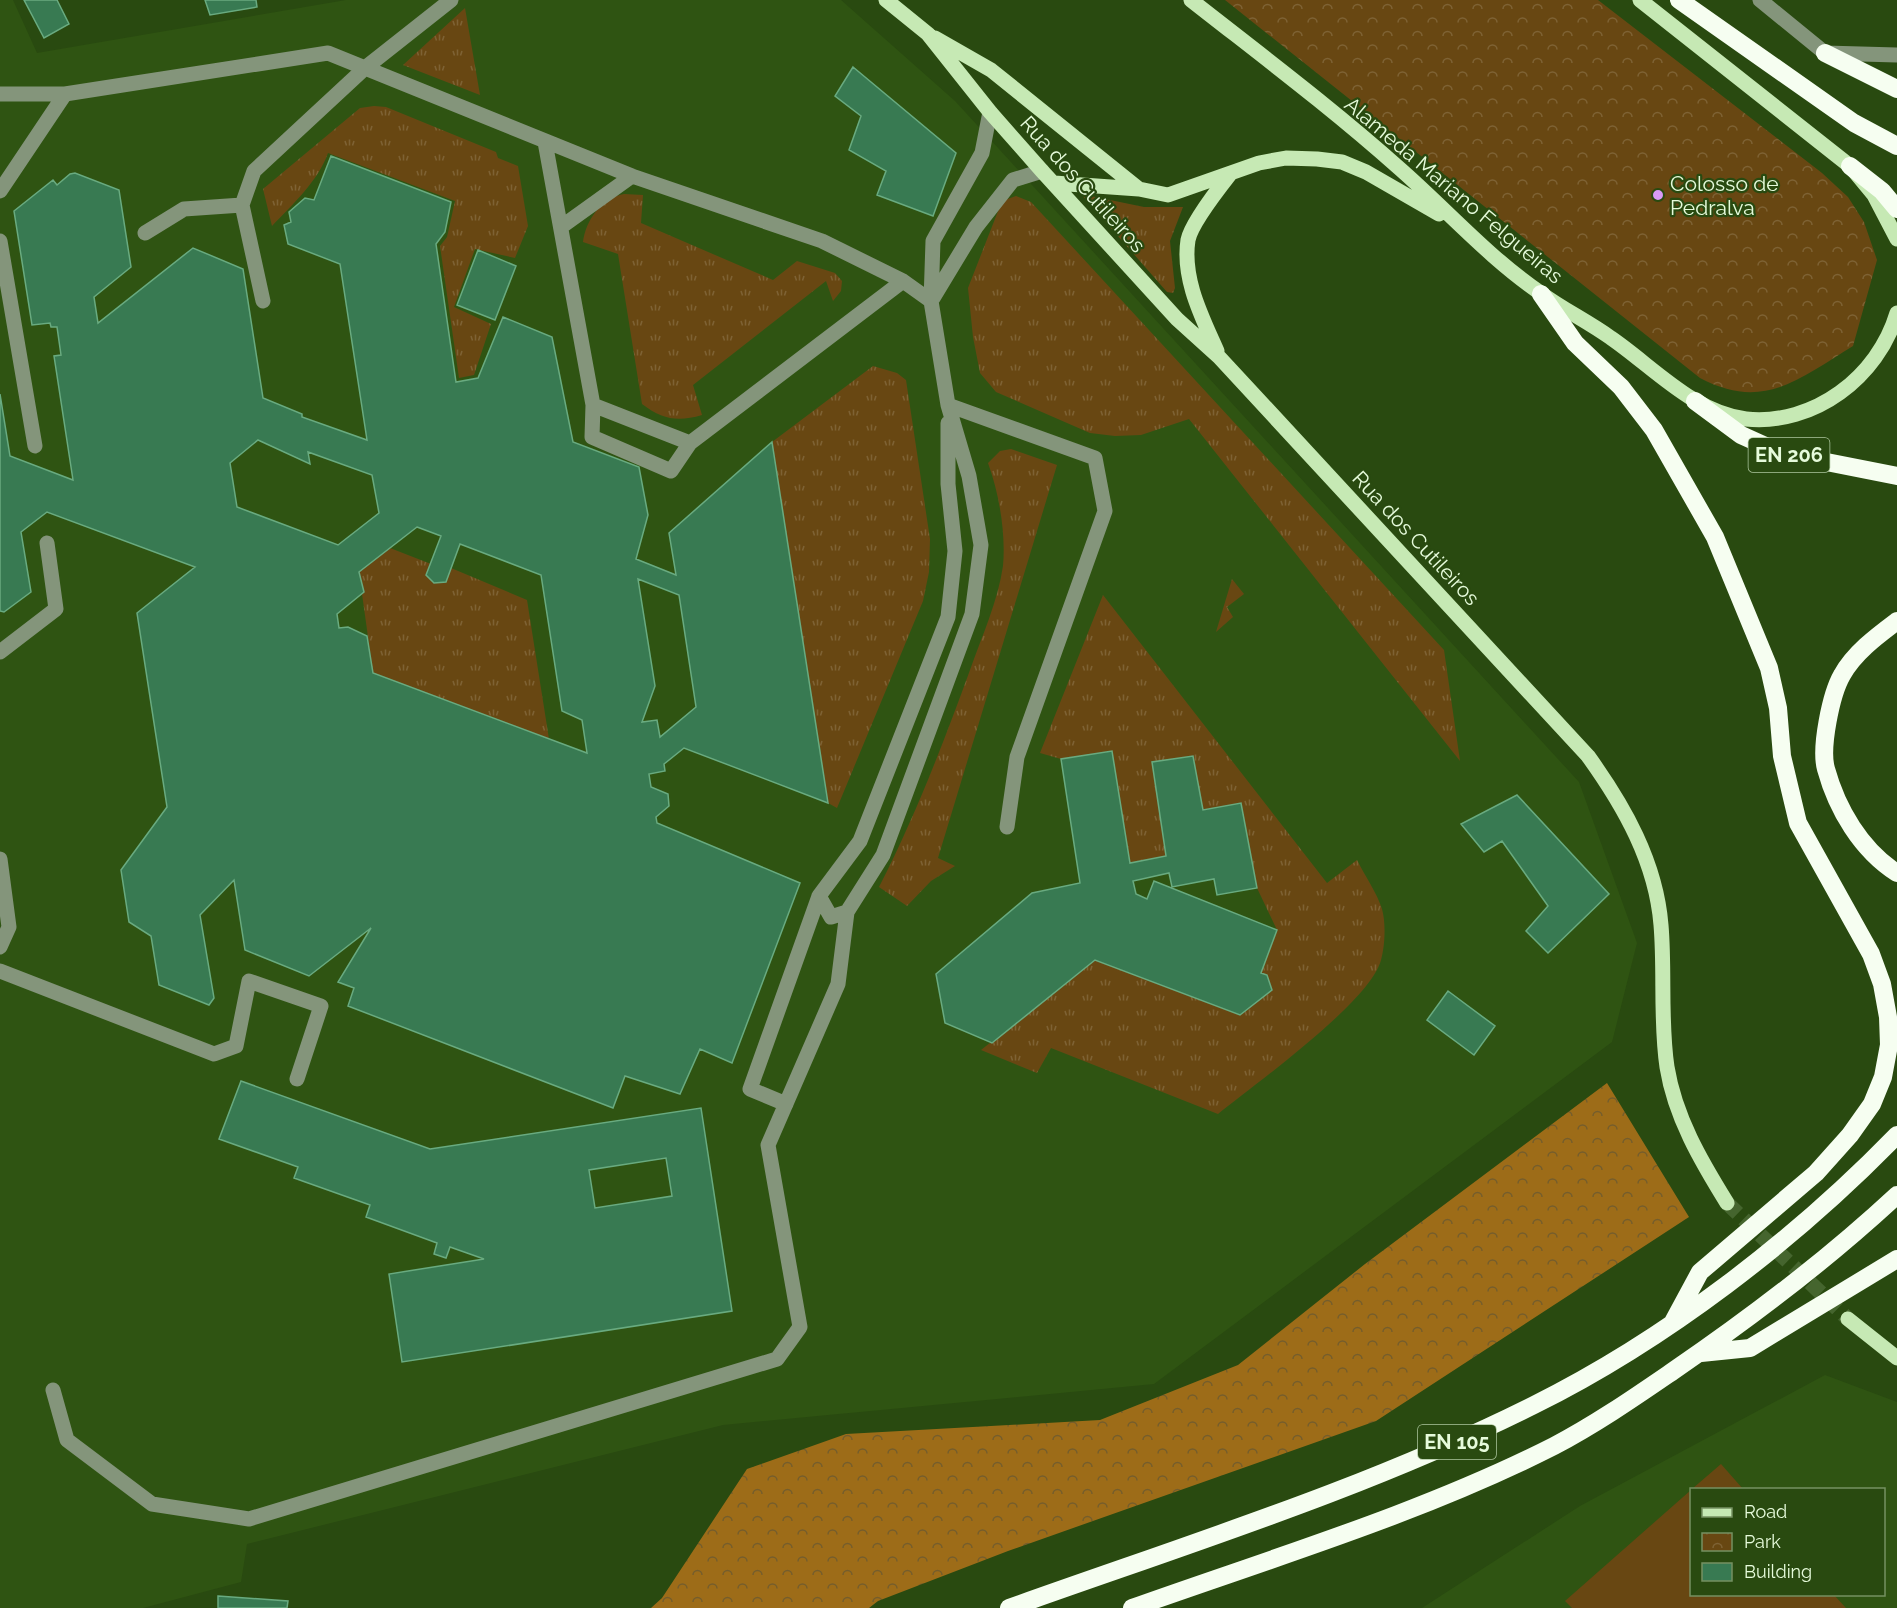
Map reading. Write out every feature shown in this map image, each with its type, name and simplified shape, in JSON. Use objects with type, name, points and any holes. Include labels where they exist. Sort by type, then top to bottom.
[{"type":"highway","points":[[1679,0],[1854,123],[1897,146]]},
{"type":"highway","points":[[1825,53],[1897,89]]},
{"type":"highway","points":[[1850,166],[1882,191],[1897,209]]},
{"type":"highway","points":[[1541,294],[1575,343],[1621,387],[1654,430],[1715,537],[1769,668],[1778,708],[1782,756],[1798,823],[1871,954],[1882,984],[1888,1017],[1889,1045],[1883,1077],[1872,1104],[1850,1135],[1816,1173],[1700,1272],[1673,1322]]},
{"type":"highway","name":"EN 206","points":[[1695,401],[1741,435],[1781,453],[1897,476]]},
{"type":"highway","points":[[1897,621],[1869,642],[1842,675],[1827,716],[1825,767],[1846,820],[1885,865],[1897,873]]},
{"type":"highway","name":"EN 105","points":[[1010,1608],[1322,1496],[1470,1436],[1536,1404],[1600,1368],[1673,1322],[1740,1275],[1814,1215],[1897,1135]]},
{"type":"highway","name":"EN 105","points":[[1132,1608],[1398,1513],[1479,1481],[1556,1445],[1624,1404],[1792,1286],[1897,1195]]},
{"type":"highway","points":[[1699,1353],[1750,1348],[1897,1259]]},
{"type":"main road","name":"Rua dos Cutileiros","points":[[886,0],[928,34],[990,112],[1042,171],[1177,319],[1220,357],[1588,756],[1609,785],[1630,820],[1646,857],[1661,922],[1667,1066],[1681,1118],[1701,1161],[1727,1203]]},
{"type":"main road","name":"Alameda Mariano Felgueiras","points":[[1191,0],[1400,168],[1453,221],[1541,294],[1612,338],[1695,401],[1745,419],[1783,417],[1811,409],[1836,397],[1861,376],[1879,354],[1892,329],[1897,313]]},
{"type":"main road","points":[[1640,0],[1850,166],[1874,195],[1897,239]]},
{"type":"main road","points":[[928,34],[991,70],[1140,189]]},
{"type":"main road","points":[[1054,183],[1140,189],[1168,195],[1259,163],[1287,158],[1342,162],[1453,221]]},
{"type":"main road","points":[[1220,357],[1190,283],[1188,239],[1207,205],[1230,174]]},
{"type":"main road","points":[[1848,1319],[1897,1358]]},
{"type":"street","points":[[263,301],[242,205],[254,171],[365,68],[452,0]]},
{"type":"street","points":[[1760,0],[1825,53],[1897,55]]},
{"type":"street","points":[[0,94],[65,94],[328,53],[632,176],[822,241],[903,281],[932,301]]},
{"type":"street","points":[[0,191],[65,94]]},
{"type":"street","points":[[53,1390],[67,1440],[152,1504],[249,1519],[777,1359],[800,1327],[768,1144],[838,984],[847,912],[883,855],[972,614],[981,545],[969,476],[948,405],[932,301],[933,241],[982,153],[990,112]]},
{"type":"street","points":[[545,142],[593,405],[592,437],[671,471],[690,442],[903,281]]},
{"type":"street","points":[[932,301],[976,227],[1013,180],[1042,171]]},
{"type":"street","points":[[561,227],[632,176]]},
{"type":"street","points":[[145,233],[184,209],[242,205]]},
{"type":"street","points":[[0,241],[35,446]]},
{"type":"street","points":[[593,405],[690,442]]},
{"type":"street","points":[[948,405],[1095,458],[1105,511],[1017,757],[1007,827]]},
{"type":"street","points":[[786,1104],[750,1089],[819,896],[860,841],[948,616],[955,551],[948,484],[948,405]]},
{"type":"street","points":[[0,652],[56,609],[47,543]]},
{"type":"street","points":[[0,859],[9,927],[0,947]]},
{"type":"street","points":[[819,896],[831,917],[847,912]]},
{"type":"street","points":[[0,970],[214,1054],[236,1046],[249,981],[321,1006],[297,1079]]},
{"type":"shaded area","points":[[0,0],[13,0],[37,53],[346,0],[841,0],[955,101],[1579,782],[1637,943],[1612,1042],[1154,1384],[723,1425],[247,1544],[241,1582],[143,1608],[0,1608]]},
{"type":"shaded area","points":[[1825,1375],[1897,1402],[1897,1608],[1422,1608],[1580,1506]]},
{"type":"green space","points":[[1225,0],[1598,0],[1822,173],[1848,197],[1864,222],[1877,260],[1853,346],[1798,379],[1781,387],[1763,391],[1743,392],[1723,388],[1700,378]]},
{"type":"green space","points":[[465,8],[480,95],[403,65]]},
{"type":"green space","points":[[386,107],[496,152],[498,158],[518,166],[528,226],[515,258],[475,249],[454,307],[491,324],[474,375],[459,378],[440,246],[447,237],[455,201],[328,153],[311,183],[272,226],[263,189],[360,108]]},
{"type":"green space","points":[[624,194],[643,195],[641,223],[773,280],[797,261],[835,273],[842,281],[841,291],[833,301],[826,281],[693,385],[702,415],[678,419],[657,413],[642,404],[618,254],[583,242],[587,226],[596,211],[608,200]]},
{"type":"green space","points":[[1081,194],[1144,207],[1183,207],[1170,241],[1175,288],[1173,293],[1167,292]]},
{"type":"green space","points":[[1016,196],[1031,202],[1444,650],[1460,761],[1189,419],[1141,435],[1115,436],[1090,433],[996,392],[980,373],[973,337],[968,288],[1002,201]]},
{"type":"green space","points":[[873,366],[897,373],[906,380],[930,539],[929,572],[923,601],[837,808],[828,803],[772,442]]},
{"type":"green space","points":[[1011,449],[1057,465],[938,858],[955,866],[931,881],[907,906],[879,887],[928,780],[994,605],[1003,566],[1003,540],[998,500],[988,463],[1000,451]]},
{"type":"green space","points":[[390,548],[431,564],[451,568],[527,600],[549,739],[373,673],[359,572]]},
{"type":"green space","points":[[1232,579],[1244,594],[1227,607],[1233,617],[1216,632]]},
{"type":"green space","points":[[1103,595],[1327,883],[1357,860],[1382,909],[1385,934],[1381,960],[1372,977],[1356,998],[1309,1042],[1218,1114],[1051,1048],[1037,1073],[981,1050],[1095,960],[1240,1015],[1272,990],[1267,975],[1261,973],[1277,930],[1257,888],[1241,804],[1203,810],[1193,756],[1152,762],[1166,856],[1130,863],[1112,751],[1061,759],[1040,753]]},
{"type":"green space","points":[[1607,1083],[1689,1217],[1376,1421],[1008,1551],[878,1601],[869,1608],[651,1608],[662,1598],[747,1469],[846,1434],[1100,1420],[1238,1365],[1365,1264]]},
{"type":"green space","points":[[1721,1464],[1742,1488],[1693,1488]]},
{"type":"green space","points":[[1690,1491],[1690,1596],[1835,1596],[1846,1608],[1572,1608],[1565,1601]]},
{"type":"building","points":[[24,0],[57,0],[69,24],[44,38]]},
{"type":"building","points":[[205,0],[256,0],[257,7],[210,15]]},
{"type":"building","points":[[853,67],[956,153],[933,216],[877,195],[886,171],[849,150],[861,116],[835,96]]},
{"type":"building","points":[[331,156],[451,202],[445,232],[436,244],[456,382],[478,378],[503,317],[552,337],[573,442],[639,467],[648,515],[636,559],[676,575],[669,533],[772,442],[828,803],[684,748],[664,764],[665,771],[649,774],[651,787],[668,794],[669,806],[656,817],[657,823],[800,883],[732,1063],[700,1049],[680,1094],[625,1076],[613,1108],[348,1006],[354,988],[338,982],[371,928],[309,976],[245,950],[234,880],[200,915],[214,998],[209,1005],[159,985],[151,936],[129,922],[121,870],[167,807],[137,613],[195,567],[47,512],[21,532],[31,592],[4,612],[0,611],[0,394],[10,456],[73,480],[54,356],[61,355],[57,327],[51,327],[50,323],[32,325],[14,211],[53,180],[57,185],[70,174],[75,173],[119,190],[131,267],[94,297],[98,323],[193,248],[243,269],[263,398],[302,414],[302,417],[367,440],[340,264],[288,244],[284,225],[291,222],[289,212],[305,198],[314,200]],"holes":[[[258,440],[310,464],[308,452],[372,475],[379,513],[338,545],[237,507],[230,463]],[[417,527],[441,536],[426,575],[434,583],[446,582],[460,544],[541,575],[562,711],[582,720],[587,753],[373,673],[367,636],[348,627],[339,628],[337,614],[364,592],[359,572]],[[638,579],[679,595],[696,707],[660,737],[657,720],[642,722],[655,686]]]},
{"type":"building","points":[[478,250],[516,266],[495,320],[457,305]]},
{"type":"building","points":[[1112,751],[1130,863],[1166,856],[1152,762],[1193,756],[1203,810],[1241,803],[1257,888],[1217,895],[1214,879],[1172,887],[1169,873],[1133,881],[1136,894],[1147,899],[1154,881],[1277,930],[1261,973],[1267,975],[1272,990],[1240,1015],[1095,960],[992,1043],[945,1023],[936,974],[1032,893],[1080,883],[1061,759]]},
{"type":"building","points":[[1517,795],[1609,894],[1548,953],[1526,931],[1548,906],[1502,841],[1484,852],[1461,824]]},
{"type":"building","points":[[1448,991],[1495,1026],[1474,1055],[1427,1020]]},
{"type":"building","points":[[241,1081],[430,1149],[701,1108],[732,1311],[402,1362],[389,1274],[484,1259],[450,1247],[446,1258],[434,1254],[437,1243],[366,1217],[370,1205],[294,1178],[298,1167],[219,1139]],"holes":[[[666,1158],[672,1196],[595,1208],[589,1170]]]},
{"type":"building","points":[[218,1596],[288,1601],[287,1608],[218,1608]]},
{"type":"tunnel","points":[[1727,1203],[1848,1319]]},
{"type":"place","name":"Colosso de Pedralva","points":[[1658,195]]}]
